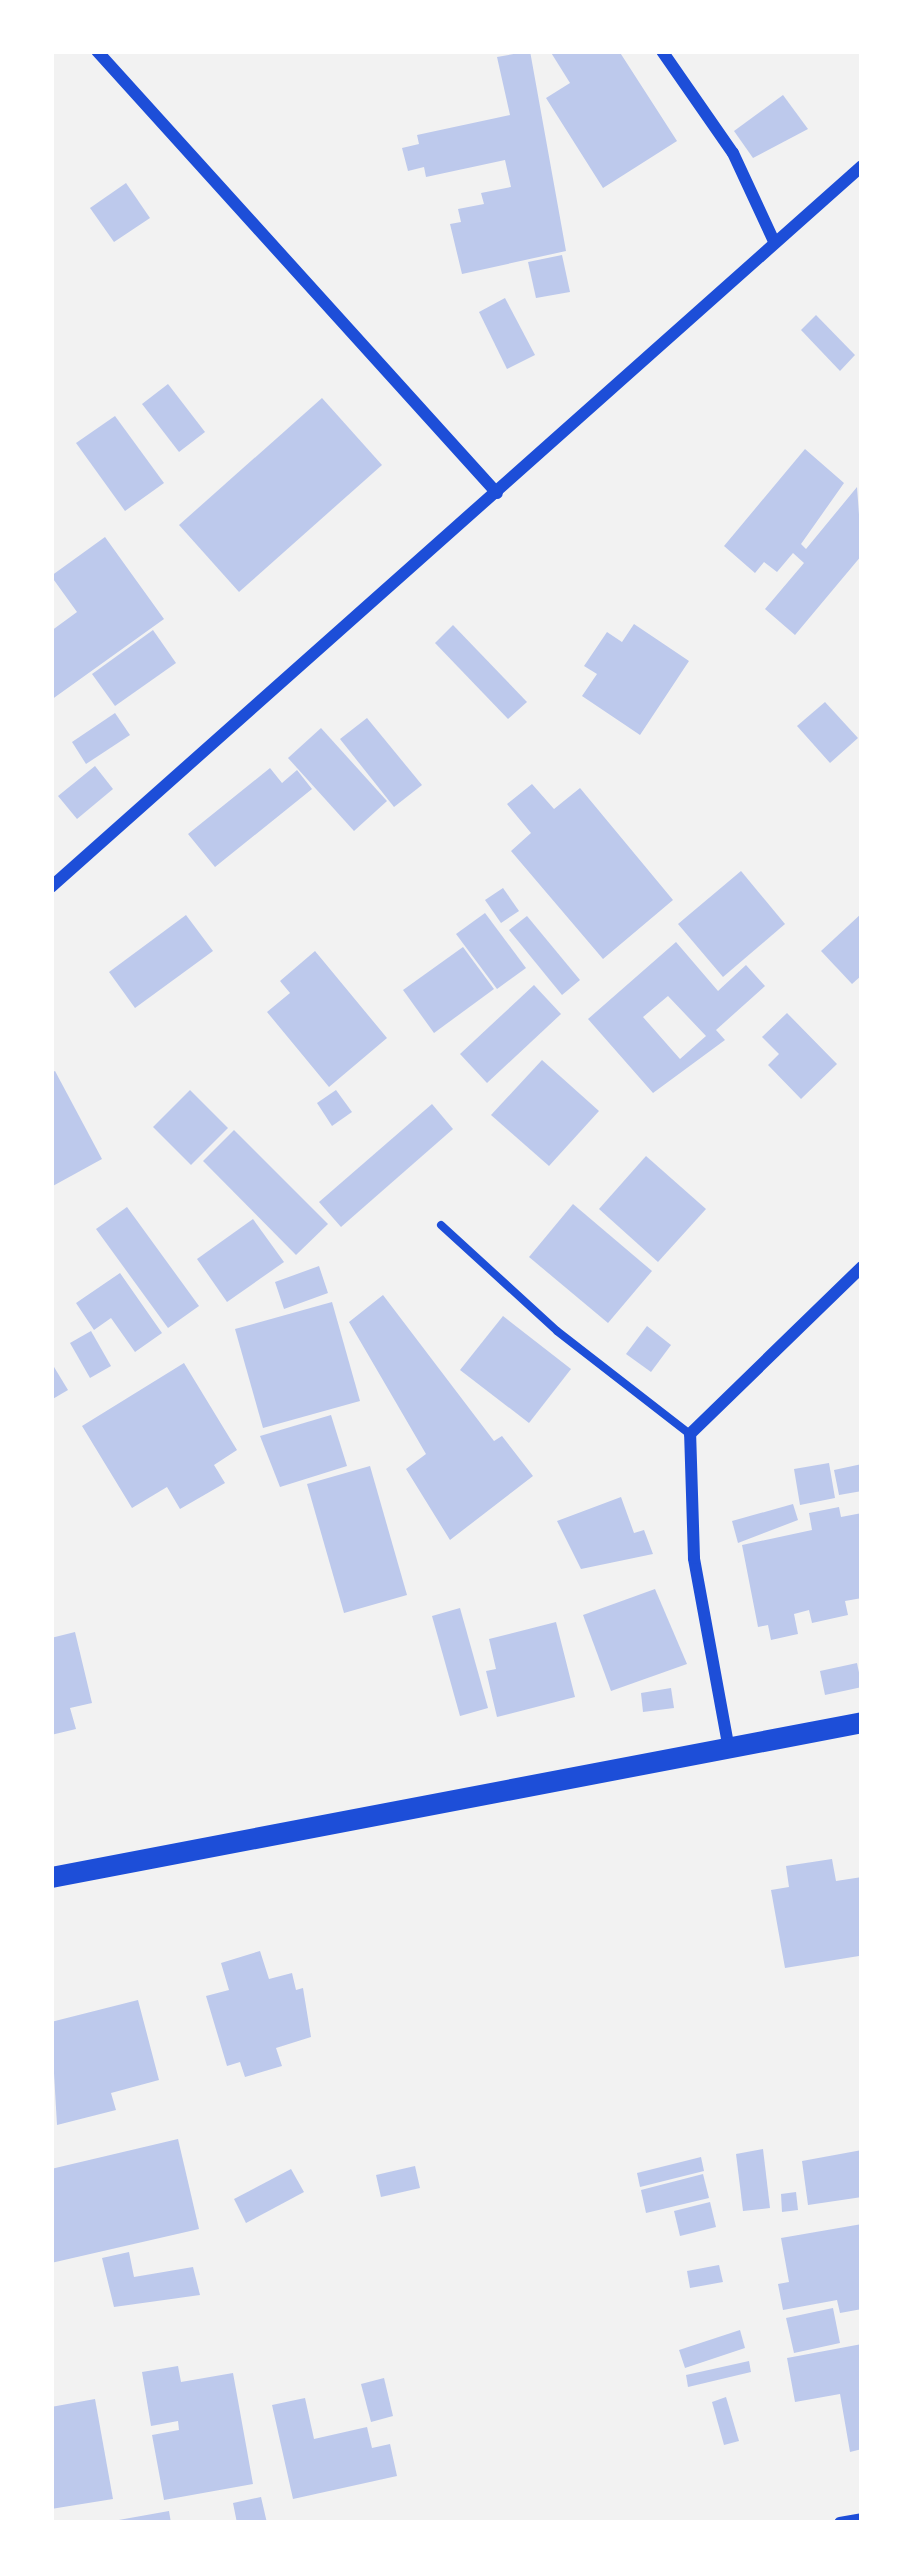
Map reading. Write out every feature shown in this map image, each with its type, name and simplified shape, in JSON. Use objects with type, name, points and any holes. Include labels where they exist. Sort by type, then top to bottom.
[{"type":"street","points":[[97,51],[497,493]]},
{"type":"street","points":[[662,51],[733,153],[773,239]]},
{"type":"street","points":[[51,886],[497,493],[773,239],[862,166]]},
{"type":"street","points":[[728,1744],[694,1558],[690,1434],[862,1268]]},
{"type":"street","points":[[51,1876],[862,1722]]},
{"type":"street","points":[[840,2523],[862,2519]]},
{"type":"lane","points":[[441,1225],[557,1331],[690,1434]]},
{"type":"building","points":[[530,51],[566,251],[462,274],[450,224],[461,222],[458,209],[484,204],[481,193],[511,187],[505,160],[426,177],[424,167],[408,171],[402,148],[419,144],[417,135],[510,115],[497,57]]},
{"type":"building","points":[[550,51],[619,51],[677,141],[603,188],[546,98],[570,83]]},
{"type":"building","points":[[783,95],[808,129],[753,158],[734,131]]},
{"type":"building","points":[[126,183],[150,218],[114,242],[90,208]]},
{"type":"building","points":[[562,255],[570,292],[536,298],[528,262]]},
{"type":"building","points":[[505,298],[535,355],[507,369],[479,312]]},
{"type":"building","points":[[816,315],[855,355],[840,371],[801,330]]},
{"type":"building","points":[[168,384],[205,432],[179,452],[142,404]]},
{"type":"building","points":[[322,398],[382,465],[239,592],[179,525]]},
{"type":"building","points":[[115,416],[164,483],[125,511],[76,443]]},
{"type":"building","points":[[805,449],[844,483],[801,544],[806,549],[857,487],[862,555],[795,635],[765,609],[804,563],[793,553],[777,572],[764,562],[755,573],[724,546]]},
{"type":"building","points":[[105,537],[164,619],[51,700],[51,631],[77,612],[51,576]]},
{"type":"building","points":[[634,624],[689,661],[640,735],[582,696],[597,674],[584,666],[607,632],[622,642]]},
{"type":"building","points":[[453,625],[527,702],[508,719],[435,643]]},
{"type":"building","points":[[153,630],[176,663],[115,706],[92,674]]},
{"type":"building","points":[[825,702],[858,738],[830,763],[797,726]]},
{"type":"building","points":[[115,713],[130,735],[86,764],[72,742]]},
{"type":"building","points":[[367,718],[422,785],[394,807],[340,739]]},
{"type":"building","points":[[321,728],[387,801],[354,831],[288,758]]},
{"type":"building","points":[[95,766],[113,789],[77,819],[58,796]]},
{"type":"building","points":[[270,768],[282,783],[297,770],[312,789],[215,867],[188,834]]},
{"type":"building","points":[[532,784],[554,809],[580,788],[673,900],[603,959],[511,851],[531,833],[507,804]]},
{"type":"building","points":[[741,871],[785,924],[723,977],[678,924]]},
{"type":"building","points":[[503,888],[519,911],[501,923],[485,900]]},
{"type":"building","points":[[485,913],[526,968],[497,989],[456,934]]},
{"type":"building","points":[[862,913],[862,975],[852,984],[821,951]]},
{"type":"building","points":[[186,915],[213,951],[135,1008],[109,972]]},
{"type":"building","points":[[527,916],[580,980],[562,995],[509,930]]},
{"type":"building","points":[[676,942],[718,991],[746,965],[765,986],[716,1030],[725,1040],[653,1093],[588,1019]],"holes":[[[668,996],[706,1036],[680,1059],[643,1017]]]},
{"type":"building","points":[[463,947],[494,989],[434,1033],[403,990]]},
{"type":"building","points":[[315,951],[387,1038],[329,1087],[267,1012],[290,993],[280,981]]},
{"type":"building","points":[[534,985],[561,1014],[487,1083],[460,1054]]},
{"type":"building","points":[[787,1013],[837,1064],[801,1099],[768,1065],[779,1054],[762,1037]]},
{"type":"building","points":[[542,1060],[599,1111],[549,1166],[491,1115]]},
{"type":"building","points":[[55,1071],[102,1159],[51,1187],[51,1073]]},
{"type":"building","points":[[190,1090],[228,1128],[191,1165],[153,1127]]},
{"type":"building","points":[[336,1090],[352,1112],[332,1126],[317,1103]]},
{"type":"building","points":[[432,1104],[453,1129],[341,1227],[319,1202]]},
{"type":"building","points":[[234,1130],[328,1224],[296,1255],[203,1161]]},
{"type":"building","points":[[646,1156],[706,1209],[658,1262],[599,1209]]},
{"type":"building","points":[[573,1204],[652,1271],[608,1323],[529,1257]]},
{"type":"building","points":[[127,1207],[199,1306],[168,1328],[96,1229]]},
{"type":"building","points":[[253,1219],[284,1262],[227,1302],[197,1259]]},
{"type":"building","points":[[319,1266],[328,1293],[284,1309],[275,1282]]},
{"type":"building","points":[[120,1273],[162,1333],[135,1352],[111,1318],[94,1330],[76,1303]]},
{"type":"building","points":[[383,1295],[494,1441],[502,1436],[533,1476],[450,1540],[406,1469],[426,1454],[349,1322]]},
{"type":"building","points":[[332,1302],[360,1401],[263,1428],[235,1329]]},
{"type":"building","points":[[503,1316],[571,1369],[529,1423],[460,1370]]},
{"type":"building","points":[[647,1326],[671,1345],[651,1372],[626,1354]]},
{"type":"building","points":[[91,1331],[111,1366],[90,1378],[70,1343]]},
{"type":"building","points":[[51,1362],[68,1390],[51,1400]]},
{"type":"building","points":[[184,1363],[237,1450],[214,1465],[225,1483],[180,1509],[167,1487],[132,1508],[82,1426]]},
{"type":"building","points":[[331,1415],[347,1466],[280,1487],[260,1436]]},
{"type":"building","points":[[829,1463],[835,1498],[800,1505],[794,1469]]},
{"type":"building","points":[[862,1464],[862,1491],[839,1495],[834,1470]]},
{"type":"building","points":[[370,1466],[407,1595],[344,1613],[307,1484]]},
{"type":"building","points":[[621,1497],[634,1533],[644,1530],[653,1554],[581,1569],[557,1521]]},
{"type":"building","points":[[793,1504],[798,1520],[738,1543],[732,1521]]},
{"type":"building","points":[[839,1507],[841,1517],[862,1513],[862,1598],[845,1601],[848,1615],[812,1623],[809,1610],[794,1614],[798,1634],[771,1640],[768,1625],[758,1627],[742,1545],[812,1530],[809,1513]]},
{"type":"building","points":[[655,1589],[687,1664],[611,1691],[583,1615]]},
{"type":"building","points":[[460,1608],[488,1708],[460,1716],[432,1616]]},
{"type":"building","points":[[556,1622],[575,1697],[497,1717],[486,1671],[496,1669],[489,1639]]},
{"type":"building","points":[[75,1632],[92,1703],[70,1708],[76,1729],[51,1735],[51,1638]]},
{"type":"building","points":[[857,1663],[862,1687],[825,1695],[820,1671]]},
{"type":"building","points":[[671,1688],[674,1708],[643,1712],[641,1693]]},
{"type":"building","points":[[832,1859],[836,1881],[862,1877],[859,1956],[785,1968],[771,1890],[789,1887],[786,1866]]},
{"type":"building","points":[[260,1951],[269,1979],[292,1973],[296,1990],[303,1988],[311,2037],[276,2048],[282,2066],[245,2077],[240,2062],[227,2066],[206,1996],[229,1990],[221,1963]]},
{"type":"building","points":[[138,2000],[159,2080],[111,2093],[116,2110],[57,2125],[51,2022]]},
{"type":"building","points":[[178,2139],[199,2229],[51,2263],[51,2169]]},
{"type":"building","points":[[763,2149],[770,2208],[743,2211],[736,2154]]},
{"type":"building","points":[[862,2150],[862,2197],[808,2205],[802,2161]]},
{"type":"building","points":[[701,2157],[704,2171],[640,2187],[637,2173]]},
{"type":"building","points":[[415,2166],[420,2188],[381,2197],[376,2175]]},
{"type":"building","points":[[291,2169],[304,2192],[246,2223],[234,2199]]},
{"type":"building","points":[[703,2174],[709,2198],[646,2213],[641,2190]]},
{"type":"building","points":[[796,2192],[798,2210],[782,2212],[781,2194]]},
{"type":"building","points":[[710,2202],[716,2227],[680,2236],[674,2211]]},
{"type":"building","points":[[862,2224],[862,2309],[840,2313],[837,2300],[783,2310],[778,2284],[789,2282],[781,2238]]},
{"type":"building","points":[[129,2252],[134,2277],[193,2267],[200,2295],[114,2307],[102,2258]]},
{"type":"building","points":[[719,2265],[723,2282],[690,2288],[687,2271]]},
{"type":"building","points":[[833,2308],[840,2343],[794,2353],[786,2318]]},
{"type":"building","points":[[740,2330],[745,2348],[685,2368],[679,2350]]},
{"type":"building","points":[[862,2344],[862,2449],[850,2452],[840,2394],[795,2402],[787,2358]]},
{"type":"building","points":[[749,2361],[751,2372],[688,2387],[686,2375]]},
{"type":"building","points":[[178,2366],[181,2382],[233,2373],[253,2484],[164,2500],[152,2435],[179,2430],[178,2421],[151,2426],[142,2372]]},
{"type":"building","points":[[384,2378],[393,2416],[371,2422],[361,2384]]},
{"type":"building","points":[[726,2397],[739,2441],[724,2445],[712,2402]]},
{"type":"building","points":[[305,2398],[314,2439],[367,2427],[372,2448],[390,2444],[397,2476],[293,2499],[272,2405]]},
{"type":"building","points":[[95,2399],[113,2499],[51,2509],[51,2407]]},
{"type":"building","points":[[261,2497],[267,2523],[237,2523],[233,2503]]},
{"type":"building","points":[[169,2511],[171,2523],[113,2523],[113,2521]]}]
